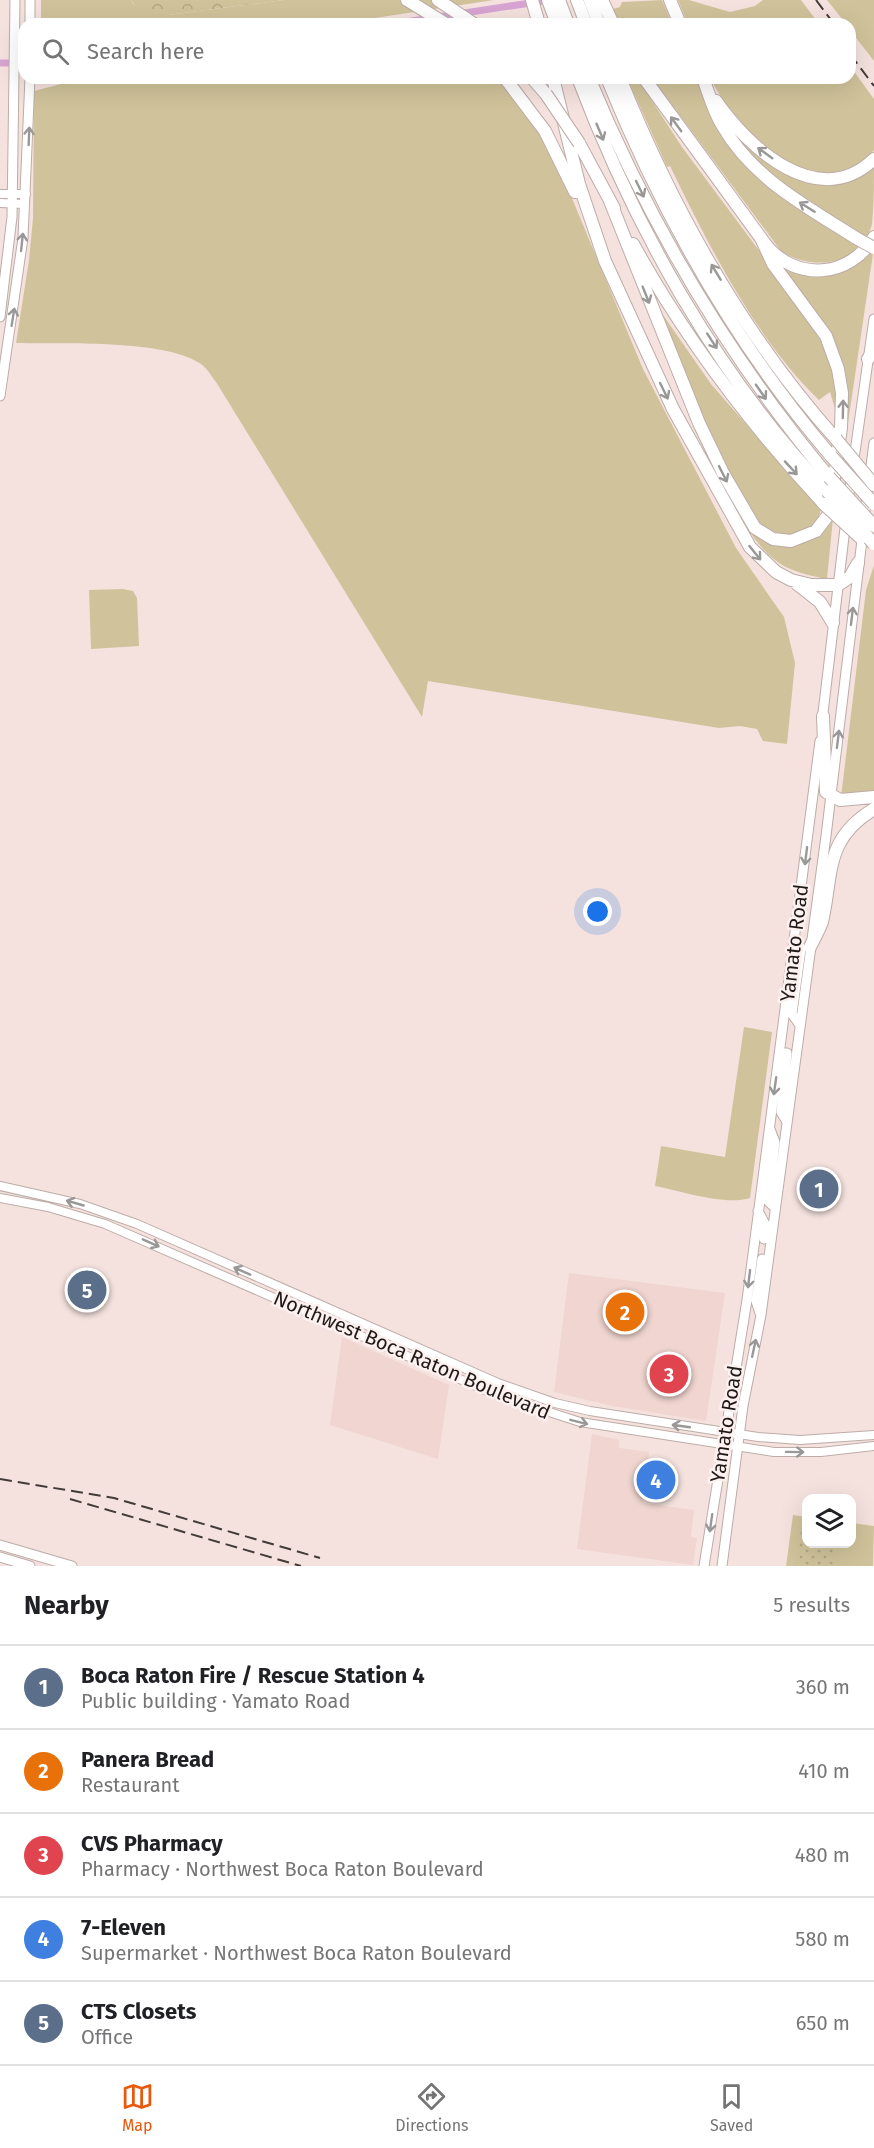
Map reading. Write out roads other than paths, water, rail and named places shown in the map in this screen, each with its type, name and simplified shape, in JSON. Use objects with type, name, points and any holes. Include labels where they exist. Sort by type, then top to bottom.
[{"type":"highway","points":[[408,0],[436,18]]},
{"type":"highway","points":[[438,0],[465,18]]},
{"type":"highway","points":[[532,0],[537,18]]},
{"type":"highway","points":[[548,0],[560,18]]},
{"type":"highway","points":[[559,0],[561,18]]},
{"type":"highway","points":[[577,0],[593,10]]},
{"type":"highway","points":[[670,0],[678,18]]},
{"type":"highway","points":[[511,84],[537,118],[555,149],[597,250],[605,261]]},
{"type":"highway","points":[[537,84],[579,143],[655,284],[714,374],[772,447],[824,504],[846,526],[874,546]]},
{"type":"highway","points":[[554,84],[579,184],[605,261],[662,388],[718,493],[753,552],[769,567],[820,602],[834,623]]},
{"type":"highway","points":[[581,84],[637,212],[696,316],[757,406],[874,546]]},
{"type":"highway","points":[[593,84],[632,172],[687,279],[766,399],[869,522]]},
{"type":"highway","points":[[610,84],[639,153],[701,273],[769,377],[831,456],[874,504]]},
{"type":"highway","points":[[623,84],[658,164],[720,278],[783,373],[874,485],[869,522]]},
{"type":"highway","points":[[648,84],[761,238],[783,261],[806,270],[822,271],[853,261],[874,237]]},
{"type":"highway","points":[[706,84],[722,126],[755,168],[787,194],[874,248]]},
{"type":"highway","points":[[708,90],[751,142],[798,174],[818,180],[838,179],[854,174],[874,159]]},
{"type":"highway","points":[[610,201],[699,423],[728,484],[754,528],[773,539],[791,541],[816,531],[829,514],[842,428],[842,393],[838,369],[826,336],[773,264],[761,238]]},
{"type":"highway","points":[[856,463],[874,480]]},
{"type":"highway","points":[[791,580],[824,587],[838,585],[850,577],[858,563]]},
{"type":"highway","points":[[823,716],[824,786],[831,797],[845,800],[874,797]]},
{"type":"highway","points":[[810,947],[821,923],[828,876],[836,850],[852,827],[874,809]]},
{"type":"main road","points":[[0,317],[13,199],[15,0]]},
{"type":"main road","points":[[30,0],[30,18]]},
{"type":"main road","points":[[0,396],[18,280],[26,199],[30,84]]},
{"type":"main road","name":"Yamato Road","points":[[704,1566],[747,1300],[796,938],[838,585],[874,319]]},
{"type":"main road","name":"Yamato Road","points":[[722,1566],[737,1447],[760,1315],[787,1122],[831,797],[858,563],[869,522],[874,443]]},
{"type":"main road","points":[[796,938],[801,949],[792,1014],[800,1025]]},
{"type":"main road","points":[[778,1061],[782,1053],[787,1053],[781,1112],[787,1122]]},
{"type":"main road","points":[[769,1126],[775,1142],[768,1201],[775,1208]]},
{"type":"main road","points":[[758,1211],[766,1229],[756,1301],[760,1315]]},
{"type":"main road","points":[[0,1545],[72,1566]]},
{"type":"main road","points":[[0,1557],[30,1566]]},
{"type":"street","points":[[0,194],[13,199]]},
{"type":"street","points":[[0,203],[13,199],[26,199]]},
{"type":"street","name":"Northwest Boca Raton Boulevard","points":[[0,1186],[51,1196],[120,1218],[498,1383],[556,1403],[612,1416],[739,1434],[800,1440],[874,1435]]},
{"type":"street","name":"Northwest Boca Raton Boulevard","points":[[0,1198],[48,1208],[111,1227],[494,1394],[558,1416],[609,1428],[737,1447],[808,1453],[874,1446]]},
{"type":"street","points":[[380,1344],[384,1333]]},
{"type":"waterway","points":[[432,18],[550,0]]},
{"type":"waterway","points":[[0,63],[18,63]]},
{"type":"railway","points":[[816,0],[830,18]]},
{"type":"railway","points":[[856,62],[874,86]]},
{"type":"railway","points":[[0,1479],[114,1498],[320,1558]]},
{"type":"railway","points":[[70,1499],[301,1566]]},
{"type":"place","name":"Boca Raton Fire / Rescue Station 4","points":[[819,1189]]},
{"type":"place","name":"CTS Closets","points":[[87,1290]]},
{"type":"place","name":"Panera Bread","points":[[625,1312]]},
{"type":"place","name":"CVS Pharmacy","points":[[669,1374]]},
{"type":"place","name":"7-Eleven","points":[[656,1480]]}]
